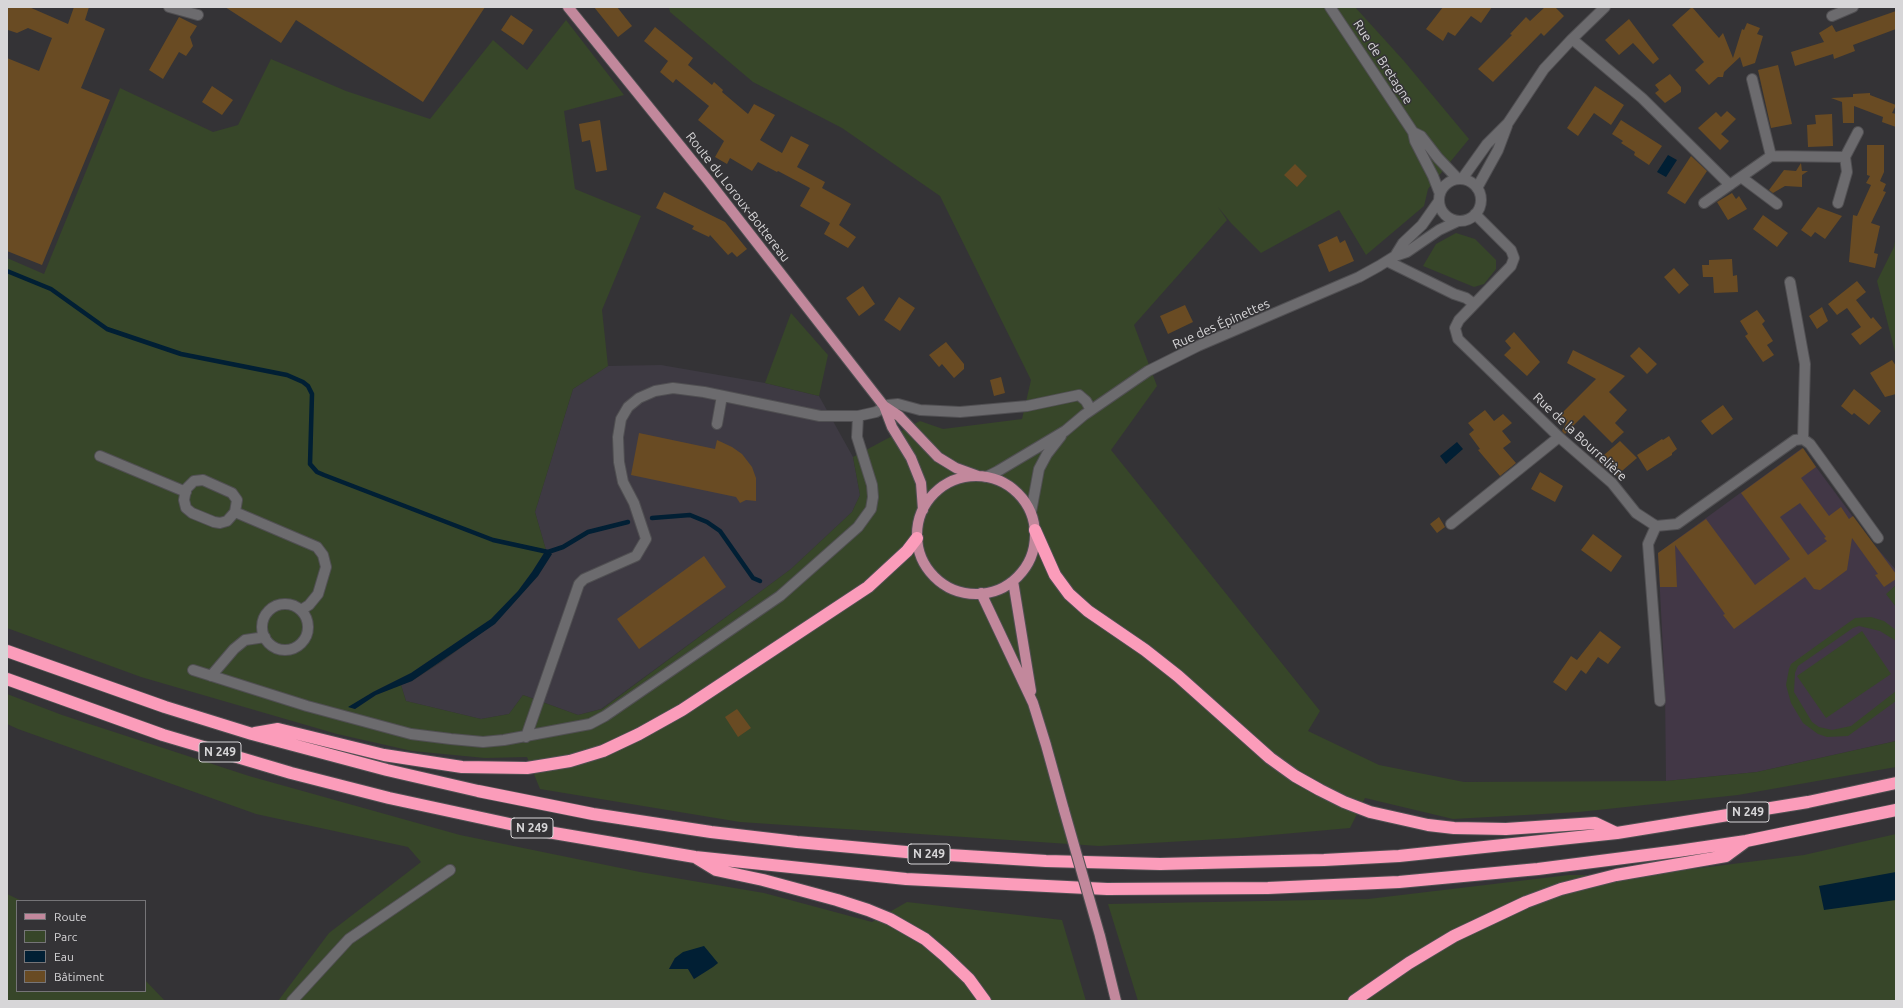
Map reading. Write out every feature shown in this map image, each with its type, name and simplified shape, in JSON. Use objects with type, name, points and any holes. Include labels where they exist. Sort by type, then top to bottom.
[{"type":"highway","points":[[1035,530],[1055,575],[1069,594],[1088,611],[1145,650],[1178,676],[1270,758],[1295,776],[1320,790],[1344,802],[1370,812],[1428,825],[1454,828],[1506,829],[1595,823],[1617,833]]},
{"type":"highway","points":[[252,734],[278,730],[392,757],[462,767],[527,768],[570,761],[603,751],[682,710],[868,587],[897,561],[917,538]]},
{"type":"highway","name":"N 249","points":[[7,651],[165,707],[252,734],[387,770],[593,814],[758,838],[917,853],[1046,861],[1160,864],[1324,860],[1436,853],[1617,833],[1793,804],[1896,783]]},
{"type":"highway","name":"N 249","points":[[7,680],[163,734],[328,783],[396,800],[542,831],[695,857],[861,875],[1003,885],[1107,889],[1268,888],[1399,882],[1505,873],[1746,841],[1896,810]]},
{"type":"highway","points":[[1354,1001],[1409,963],[1454,936],[1526,902],[1561,889],[1616,875],[1726,856],[1746,841]]},
{"type":"highway","points":[[695,857],[716,870],[830,898],[868,910],[890,919],[925,939],[945,956],[969,979],[985,1001]]},
{"type":"main road","name":"Route du Loroux-Bottereau","points":[[568,7],[707,179],[884,406],[892,427],[910,458],[921,483],[923,510]]},
{"type":"main road","name":"Route du Loroux-Bottereau","points":[[884,406],[899,416],[938,457],[956,468],[982,476]]},
{"type":"main road","points":[[982,476],[1003,482],[1015,490],[1031,512],[1035,530],[1034,544],[1029,560],[1024,569],[1013,581],[996,590],[982,594],[958,591],[936,578],[926,565],[917,538],[923,510],[935,492],[961,478],[982,476]]},
{"type":"main road","points":[[1013,581],[1032,703]]},
{"type":"main road","points":[[982,594],[1032,703],[1046,745],[1109,968],[1116,1001]]},
{"type":"main road","points":[[1109,968],[1123,1001]]},
{"type":"street","points":[[169,7],[198,15]]},
{"type":"street","name":"Rue de Bretagne","points":[[1330,7],[1413,132],[1415,141],[1434,176],[1440,197]]},
{"type":"street","points":[[1460,179],[1470,182],[1477,188],[1481,198],[1475,214],[1470,218],[1458,221],[1445,215],[1440,197],[1447,184],[1460,179],[1487,144],[1508,123],[1544,69],[1605,7]]},
{"type":"street","points":[[1832,16],[1853,7]]},
{"type":"street","points":[[1572,39],[1642,98],[1730,185]]},
{"type":"street","points":[[1752,79],[1771,156]]},
{"type":"street","points":[[1477,188],[1498,150],[1508,123]]},
{"type":"street","name":"Rue de Bretagne","points":[[1413,132],[1421,136],[1438,158],[1460,179]]},
{"type":"street","points":[[1838,203],[1847,172],[1845,157],[1858,132]]},
{"type":"street","points":[[1704,203],[1771,156],[1845,157]]},
{"type":"street","points":[[1741,177],[1777,204]]},
{"type":"street","name":"Rue des Épinettes","points":[[1391,258],[1403,243],[1422,225],[1440,197]]},
{"type":"street","name":"Rue de la Bourrelière","points":[[1475,214],[1511,250],[1514,258],[1511,266],[1459,320],[1455,328],[1458,339],[1559,436],[1612,483],[1636,514],[1656,526]]},
{"type":"street","name":"Rue des Épinettes","points":[[982,476],[998,471],[1065,430],[1091,410],[1154,368],[1198,346],[1335,288],[1391,258],[1408,252],[1439,230],[1458,221]]},
{"type":"street","points":[[1391,258],[1454,294],[1466,298],[1474,304]]},
{"type":"street","points":[[1790,282],[1805,364],[1803,439]]},
{"type":"street","points":[[526,737],[579,584],[584,579],[636,556],[646,539],[634,503],[623,482],[619,462],[618,437],[621,419],[628,407],[639,398],[655,391],[673,388],[722,396],[820,416],[858,416],[876,412],[884,406],[898,404],[920,410],[960,412],[1027,406],[1079,395],[1086,401],[1091,410]]},
{"type":"street","points":[[717,424],[722,396]]},
{"type":"street","points":[[193,670],[307,706],[411,734],[451,740],[483,742],[526,737],[590,724],[605,716],[780,596],[858,527],[871,509],[873,497],[872,485],[857,438],[858,416]]},
{"type":"street","name":"Rue des Épinettes","points":[[1031,512],[1039,469],[1047,454],[1065,430]]},
{"type":"street","points":[[1451,524],[1559,436]]},
{"type":"street","points":[[1660,701],[1648,544],[1656,526],[1677,524],[1795,440],[1803,439],[1810,444],[1878,538]]},
{"type":"street","points":[[100,456],[186,492]]},
{"type":"street","points":[[203,480],[232,493],[237,500],[235,512],[227,521],[220,523],[192,513],[186,508],[184,500],[186,492],[194,481],[203,480]]},
{"type":"street","points":[[235,512],[317,547],[323,556],[326,567],[318,594],[301,610]]},
{"type":"street","points":[[286,604],[301,610],[305,616],[308,630],[306,637],[296,647],[282,649],[269,643],[264,637],[263,621],[272,608],[286,604]]},
{"type":"street","points":[[210,676],[234,649],[245,640],[264,637]]},
{"type":"street","points":[[292,1001],[349,938],[450,870]]},
{"type":"shaded area","points":[[661,365],[765,383],[819,396],[853,457],[860,495],[852,512],[791,569],[601,709],[578,715],[523,695],[509,714],[481,719],[406,701],[401,685],[412,681],[440,663],[495,623],[538,576],[552,554],[546,550],[535,512],[573,389],[608,366]]},
{"type":"shaded area","points":[[1802,448],[1871,541],[1896,570],[1896,585],[1887,594],[1896,607],[1896,741],[1757,772],[1666,781],[1665,689],[1658,553]]},
{"type":"green space","points":[[669,7],[1355,7],[1404,61],[1469,139],[1428,189],[1424,206],[1366,255],[1339,210],[1261,253],[1231,223],[1218,207],[1227,220],[1134,325],[1157,386],[1111,450],[1320,711],[1308,731],[1379,765],[1464,782],[1666,781],[1757,772],[1896,741],[1896,767],[1738,795],[1579,812],[1453,819],[1365,798],[1350,828],[1238,838],[1099,846],[740,822],[540,789],[527,757],[485,758],[412,751],[337,734],[141,677],[7,628],[7,258],[44,274],[120,88],[213,132],[238,125],[271,59],[346,91],[430,119],[493,40],[527,70],[566,20],[624,95],[564,111],[575,189],[641,216],[602,310],[608,366],[573,389],[535,512],[546,550],[518,591],[491,619],[411,673],[373,692],[349,707],[355,709],[376,695],[401,685],[406,701],[481,719],[509,714],[523,695],[578,715],[602,709],[791,569],[852,512],[860,495],[853,457],[920,421],[943,429],[1022,419],[1031,380],[940,196],[842,128],[753,82],[670,12]]},
{"type":"green space","points":[[1456,233],[1475,239],[1496,260],[1496,269],[1484,284],[1474,287],[1423,266],[1436,244]]},
{"type":"green space","points":[[1896,235],[1896,356],[1877,281],[1894,247]]},
{"type":"green space","points":[[791,313],[828,355],[819,396],[765,383]]},
{"type":"green space","points":[[1896,585],[1896,607],[1886,594]]},
{"type":"green space","points":[[1871,617],[1884,621],[1896,630],[1896,641],[1880,631],[1859,626],[1853,628],[1798,666],[1795,673],[1794,692],[1812,722],[1819,727],[1832,730],[1851,726],[1896,691],[1896,701],[1848,736],[1827,737],[1818,734],[1803,723],[1791,703],[1786,685],[1791,664],[1855,618]]},
{"type":"green space","points":[[1862,631],[1891,674],[1826,718],[1797,676]]},
{"type":"green space","points":[[7,694],[62,715],[249,776],[460,835],[640,872],[764,893],[872,922],[907,902],[1062,920],[1086,1001],[278,1001],[329,933],[421,862],[408,847],[256,814],[7,724]],"holes":[[[675,958],[718,963],[694,979],[688,969],[669,969]]]},
{"type":"green space","points":[[1896,834],[1896,1001],[1138,1001],[1108,904],[1368,899],[1569,875],[1645,875],[1804,855]]},
{"type":"green space","points":[[7,894],[20,900],[16,900],[16,992],[146,992],[146,981],[165,1001],[7,1001]]},
{"type":"water","points":[[1668,155],[1677,160],[1666,177],[1657,172]]},
{"type":"water","points":[[1457,442],[1463,449],[1446,464],[1440,456]]},
{"type":"water","points":[[546,550],[552,554],[538,576],[495,624],[412,681],[376,695],[355,709],[348,707],[373,692],[411,673],[491,619],[518,591]]},
{"type":"water","points":[[1896,872],[1896,900],[1824,910],[1819,886]]},
{"type":"water","points":[[704,946],[718,963],[713,967],[694,979],[688,969],[669,969],[675,958],[683,952]]},
{"type":"building","points":[[7,7],[29,7],[68,24],[74,7],[89,7],[85,20],[105,29],[81,88],[110,100],[42,265],[7,251],[7,58],[39,71],[52,38],[28,28],[17,33],[8,30]]},
{"type":"building","points":[[225,7],[485,7],[423,102],[296,20],[281,43]]},
{"type":"building","points":[[594,7],[617,7],[632,26],[618,37]]},
{"type":"building","points":[[1443,7],[1492,7],[1481,23],[1471,16],[1455,36],[1448,32],[1443,41],[1426,29]]},
{"type":"building","points":[[1545,7],[1555,7],[1564,16],[1544,36],[1541,33],[1493,82],[1478,69],[1512,35],[1510,34],[1526,17],[1530,21]]},
{"type":"building","points":[[1692,7],[1719,38],[1723,33],[1733,58],[1742,29],[1744,30],[1747,23],[1760,28],[1757,34],[1763,36],[1755,63],[1743,67],[1740,57],[1724,72],[1723,77],[1718,77],[1709,85],[1695,70],[1704,62],[1672,25]]},
{"type":"building","points":[[1896,11],[1896,29],[1853,45],[1855,51],[1834,59],[1833,54],[1795,66],[1791,52],[1824,42],[1819,33],[1832,25],[1836,32]]},
{"type":"building","points":[[511,15],[533,30],[523,45],[501,30]]},
{"type":"building","points":[[179,17],[197,26],[190,37],[193,46],[186,56],[179,52],[163,79],[149,70]]},
{"type":"building","points":[[1629,19],[1659,59],[1653,64],[1633,43],[1619,55],[1605,40]]},
{"type":"building","points":[[655,27],[693,58],[688,65],[712,85],[714,82],[723,90],[722,92],[748,114],[754,104],[775,115],[760,140],[782,153],[791,136],[809,145],[797,167],[825,182],[822,188],[851,204],[839,225],[856,237],[848,248],[824,234],[830,223],[800,206],[810,188],[758,162],[752,171],[730,158],[727,164],[715,157],[724,141],[698,120],[709,106],[676,79],[673,83],[660,72],[668,61],[644,41]]},
{"type":"building","points":[[1778,65],[1792,124],[1771,128],[1758,70]]},
{"type":"building","points":[[1670,74],[1681,87],[1681,92],[1665,103],[1655,93],[1659,90],[1655,85]]},
{"type":"building","points":[[212,86],[233,100],[222,115],[202,102]]},
{"type":"building","points":[[1595,86],[1624,105],[1611,125],[1594,113],[1578,136],[1567,128]]},
{"type":"building","points":[[1870,93],[1870,95],[1896,105],[1892,113],[1896,114],[1896,127],[1882,122],[1883,117],[1854,106],[1854,123],[1843,123],[1842,102],[1831,98],[1853,97],[1853,94]]},
{"type":"building","points":[[1727,111],[1736,119],[1721,134],[1729,141],[1720,150],[1698,128],[1716,112],[1721,117]]},
{"type":"building","points":[[1832,114],[1833,146],[1808,147],[1807,125],[1816,124],[1815,115]]},
{"type":"building","points":[[600,120],[607,170],[596,172],[590,140],[582,142],[579,124]]},
{"type":"building","points":[[1621,120],[1662,146],[1649,165],[1634,155],[1635,152],[1621,143],[1623,141],[1612,134]]},
{"type":"building","points":[[1867,145],[1884,145],[1884,172],[1880,181],[1886,184],[1883,191],[1886,192],[1871,223],[1880,226],[1874,253],[1878,254],[1875,268],[1849,262],[1853,215],[1857,216],[1871,185],[1866,183],[1870,176],[1867,175]]},
{"type":"building","points":[[1691,156],[1707,171],[1685,204],[1667,193]]},
{"type":"building","points":[[1801,163],[1802,171],[1808,171],[1802,175],[1802,187],[1785,186],[1773,193],[1769,190],[1784,170],[1796,171]]},
{"type":"building","points":[[1295,164],[1307,176],[1297,187],[1284,175]]},
{"type":"building","points":[[664,192],[725,222],[747,249],[737,257],[732,252],[728,255],[710,235],[709,237],[692,229],[694,226],[656,208]]},
{"type":"building","points":[[1732,193],[1736,199],[1739,196],[1747,209],[1728,220],[1717,202]]},
{"type":"building","points":[[1818,207],[1842,216],[1825,239],[1815,232],[1811,237],[1801,230]]},
{"type":"building","points":[[1763,215],[1788,233],[1777,247],[1753,229]]},
{"type":"building","points":[[1337,236],[1340,243],[1345,240],[1354,261],[1329,272],[1318,245]]},
{"type":"building","points":[[1732,259],[1733,276],[1737,275],[1738,292],[1714,293],[1713,277],[1703,277],[1702,265],[1709,265],[1709,260]]},
{"type":"building","points":[[1674,268],[1689,285],[1679,294],[1664,277]]},
{"type":"building","points":[[1857,281],[1866,292],[1856,300],[1871,319],[1873,317],[1882,328],[1860,345],[1851,334],[1861,327],[1847,308],[1837,315],[1828,304]]},
{"type":"building","points":[[863,286],[875,304],[859,316],[846,298]]},
{"type":"building","points":[[899,297],[915,308],[900,331],[884,320]]},
{"type":"building","points":[[1185,305],[1193,322],[1168,334],[1160,316]]},
{"type":"building","points":[[1822,307],[1828,321],[1817,329],[1809,316]]},
{"type":"building","points":[[1757,310],[1765,321],[1762,324],[1773,341],[1767,345],[1774,355],[1763,362],[1745,336],[1748,334],[1740,321]]},
{"type":"building","points":[[1514,332],[1540,362],[1527,376],[1504,355],[1511,348],[1505,341]]},
{"type":"building","points":[[946,342],[964,364],[964,369],[954,378],[942,364],[939,367],[929,355]]},
{"type":"building","points":[[1639,347],[1657,364],[1647,374],[1630,356]]},
{"type":"building","points":[[1573,350],[1625,376],[1609,392],[1627,410],[1615,423],[1624,432],[1612,443],[1584,415],[1565,434],[1562,431],[1568,419],[1561,426],[1555,420],[1596,379],[1567,363]]},
{"type":"building","points":[[1892,360],[1896,366],[1896,394],[1885,397],[1870,373]]},
{"type":"building","points":[[1001,377],[1005,393],[994,396],[990,380]]},
{"type":"building","points":[[1854,389],[1881,411],[1869,425],[1854,413],[1852,415],[1841,406]]},
{"type":"building","points":[[1723,405],[1733,419],[1712,435],[1701,421]]},
{"type":"building","points":[[1485,410],[1494,421],[1503,414],[1512,423],[1502,431],[1511,442],[1503,448],[1516,463],[1500,476],[1478,450],[1480,449],[1469,434],[1474,430],[1468,423]]},
{"type":"building","points":[[639,433],[715,449],[717,440],[732,447],[742,454],[752,467],[756,478],[756,501],[746,500],[740,503],[736,497],[631,475]]},
{"type":"building","points":[[1669,436],[1677,449],[1672,453],[1672,455],[1647,471],[1637,455]]},
{"type":"building","points":[[1620,441],[1637,458],[1616,476],[1597,461]]},
{"type":"building","points":[[1803,448],[1816,467],[1801,478],[1829,516],[1841,507],[1849,519],[1853,516],[1896,574],[1896,579],[1884,587],[1875,575],[1878,574],[1852,538],[1847,570],[1820,590],[1814,589],[1805,577],[1734,629],[1723,615],[1725,614],[1675,545],[1677,587],[1660,587],[1658,553],[1706,519],[1755,585],[1790,559],[1741,493]],"holes":[[[1800,503],[1826,537],[1824,538],[1827,541],[1808,555],[1780,517]]]},
{"type":"building","points":[[1540,472],[1563,486],[1555,502],[1531,489]]},
{"type":"building","points":[[1439,517],[1445,527],[1437,533],[1430,524]]},
{"type":"building","points":[[1593,534],[1622,556],[1611,572],[1581,550]]},
{"type":"building","points":[[704,556],[726,587],[639,649],[617,619]]},
{"type":"building","points":[[1600,631],[1621,647],[1608,664],[1598,657],[1586,674],[1581,670],[1566,691],[1553,682],[1571,656],[1577,660]]},
{"type":"building","points":[[737,709],[751,728],[738,737],[725,717]]},
{"type":"waterway","points":[[7,271],[51,289],[107,329],[181,354],[287,375],[303,382],[308,386],[312,394],[310,464],[317,472],[324,475],[493,540],[548,552],[563,547],[588,532],[628,522]]},
{"type":"waterway","points":[[652,518],[690,515],[707,522],[720,531],[753,578],[760,581]]}]
